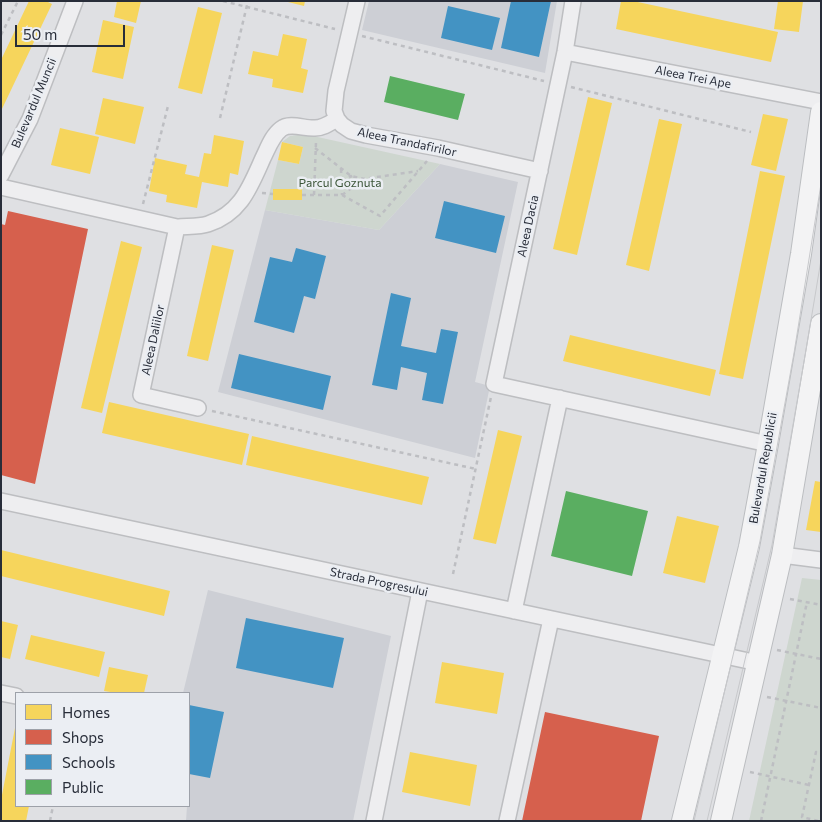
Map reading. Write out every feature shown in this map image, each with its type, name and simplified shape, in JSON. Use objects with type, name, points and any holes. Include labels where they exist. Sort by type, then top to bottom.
[{"type":"main road","name":"Bulevardul Republicii","points":[[682,821],[748,547],[801,254],[821,112]]},
{"type":"main road","points":[[721,821],[782,555],[821,324]]},
{"type":"street","name":"Bulevardul Muncii","points":[[1,175],[30,119],[75,1]]},
{"type":"street","points":[[1,187],[177,227],[207,224],[222,218],[239,204],[248,192],[271,141],[282,128],[288,126],[316,128],[325,126],[336,119],[334,111],[336,91],[357,1]]},
{"type":"street","name":"Aleea Dacia","points":[[494,384],[565,52],[573,1]]},
{"type":"street","name":"Aleea Trei Ape","points":[[565,52],[821,102]]},
{"type":"street","name":"Aleea Trandafirilor","points":[[336,119],[351,131],[366,135],[438,148],[540,171]]},
{"type":"street","name":"Aleea Daliilor","points":[[177,227],[141,395],[198,408]]},
{"type":"street","points":[[494,384],[768,444]]},
{"type":"street","points":[[514,611],[560,398]]},
{"type":"street","name":"Strada Progresului","points":[[1,501],[758,663]]},
{"type":"street","points":[[782,555],[821,560]]},
{"type":"street","points":[[374,821],[420,591]]},
{"type":"street","points":[[506,821],[551,619]]},
{"type":"street","points":[[1,693],[15,696]]},
{"type":"path","points":[[1,35],[18,1]]},
{"type":"path","points":[[222,1],[751,132]]},
{"type":"path","points":[[220,118],[248,1]]},
{"type":"path","points":[[140,218],[168,106]]},
{"type":"path","points":[[314,195],[316,128]]},
{"type":"path","points":[[315,148],[352,176],[364,179],[419,171]]},
{"type":"path","points":[[302,195],[342,195],[380,216],[438,148]]},
{"type":"path","points":[[341,169],[342,195]]},
{"type":"path","points":[[342,181],[352,176]]},
{"type":"path","points":[[352,176],[354,186]]},
{"type":"path","points":[[342,195],[364,179]]},
{"type":"path","points":[[453,574],[494,384]]},
{"type":"path","points":[[198,408],[476,469]]},
{"type":"path","points":[[790,598],[821,605]]},
{"type":"path","points":[[761,821],[807,602]]},
{"type":"path","points":[[778,650],[821,659]]},
{"type":"path","points":[[766,696],[821,708]]},
{"type":"path","points":[[818,821],[802,818],[816,752],[821,753]]},
{"type":"path","points":[[749,772],[809,784]]},
{"type":"path","points":[[50,821],[53,807]]},
{"type":"shaded area","points":[[369,1],[557,1],[545,73],[362,30]]},
{"type":"shaded area","points":[[440,164],[518,182],[475,382],[490,386],[475,458],[218,392],[265,210],[379,230]]},
{"type":"shaded area","points":[[208,590],[391,636],[353,821],[186,821],[187,807],[190,807],[190,692],[183,692]]},
{"type":"green space","name":"Parcul Goznuta","points":[[304,134],[440,164],[379,230],[265,210],[278,160],[299,164],[303,147],[282,142],[290,136]]},
{"type":"green space","points":[[802,578],[821,580],[821,821],[749,821]]},
{"type":"building: Homes","points":[[29,1],[46,1],[52,4],[1,111],[1,60]]},
{"type":"building: Homes","points":[[117,1],[141,1],[136,23],[114,17]]},
{"type":"building: Homes","points":[[284,1],[305,1],[304,6]]},
{"type":"building: Homes","points":[[621,1],[633,1],[778,32],[771,62],[616,29]]},
{"type":"building: Homes","points":[[778,1],[803,1],[799,32],[774,29]]},
{"type":"building: Homes","points":[[198,7],[222,13],[202,94],[178,88]]},
{"type":"building: Homes","points":[[103,20],[134,27],[123,79],[92,72]]},
{"type":"building: Homes","points":[[283,34],[307,39],[301,68],[308,70],[303,93],[272,87],[273,79],[248,74],[253,51],[278,56]]},
{"type":"building: Homes","points":[[588,97],[612,103],[577,255],[553,249]]},
{"type":"building: Homes","points":[[103,98],[144,107],[135,144],[95,134]]},
{"type":"building: Homes","points":[[763,114],[788,119],[776,171],[751,165]]},
{"type":"building: Homes","points":[[659,119],[682,124],[649,271],[626,265]]},
{"type":"building: Homes","points":[[60,128],[99,137],[90,174],[51,165]]},
{"type":"building: Homes","points":[[214,135],[244,141],[238,175],[230,173],[228,187],[202,182],[197,208],[166,202],[167,195],[149,191],[155,158],[187,165],[185,174],[199,177],[204,153],[211,154]]},
{"type":"building: Homes","points":[[282,142],[303,147],[299,164],[278,160]]},
{"type":"building: Homes","points":[[760,171],[785,176],[743,379],[719,374]]},
{"type":"building: Homes","points":[[273,189],[302,189],[302,200],[273,200]]},
{"type":"building: Homes","points":[[121,241],[142,247],[102,413],[81,408]]},
{"type":"building: Homes","points":[[212,245],[234,250],[208,361],[187,356]]},
{"type":"building: Homes","points":[[570,335],[716,370],[710,396],[563,361]]},
{"type":"building: Homes","points":[[109,402],[249,434],[242,465],[102,433]]},
{"type":"building: Homes","points":[[498,430],[522,436],[496,544],[473,539]]},
{"type":"building: Homes","points":[[252,436],[429,477],[422,505],[246,465]]},
{"type":"building: Homes","points":[[815,481],[821,482],[821,532],[806,530]]},
{"type":"building: Homes","points":[[677,516],[719,526],[705,583],[663,573]]},
{"type":"building: Homes","points":[[1,550],[170,591],[164,616],[1,576]]},
{"type":"building: Homes","points":[[1,621],[18,625],[10,659],[1,657]]},
{"type":"building: Homes","points":[[31,635],[105,652],[99,677],[25,659]]},
{"type":"building: Homes","points":[[442,662],[504,673],[497,714],[435,703]]},
{"type":"building: Homes","points":[[109,667],[148,675],[144,692],[104,691]]},
{"type":"building: Homes","points":[[15,728],[15,807],[29,807],[26,821],[1,821],[1,800]]},
{"type":"building: Homes","points":[[410,752],[477,765],[470,806],[402,792]]},
{"type":"building: Shops","points":[[8,211],[88,229],[35,484],[1,475],[1,224],[5,225]]},
{"type":"building: Shops","points":[[545,712],[659,736],[641,821],[522,821]]},
{"type":"building: Schools","points":[[511,1],[551,1],[539,57],[501,48]]},
{"type":"building: Schools","points":[[448,6],[500,18],[492,50],[441,38]]},
{"type":"building: Schools","points":[[444,201],[505,216],[496,253],[435,238]]},
{"type":"building: Schools","points":[[296,248],[326,256],[315,299],[304,296],[294,333],[254,322],[270,257],[292,262]]},
{"type":"building: Schools","points":[[391,293],[411,298],[401,346],[436,353],[441,329],[458,332],[443,404],[422,400],[427,373],[401,367],[397,390],[372,385]]},
{"type":"building: Schools","points":[[239,354],[331,376],[323,410],[231,388]]},
{"type":"building: Schools","points":[[246,618],[344,638],[333,688],[236,668]]},
{"type":"building: Schools","points":[[190,705],[224,712],[210,778],[190,774]]},
{"type":"building: Public","points":[[390,76],[465,94],[458,120],[384,102]]},
{"type":"building: Public","points":[[566,491],[648,511],[632,576],[551,556]]},
{"type":"tram line","points":[[694,821],[760,541],[794,353],[821,184]]},
{"type":"tram line","points":[[707,821],[772,545],[821,260]]}]
